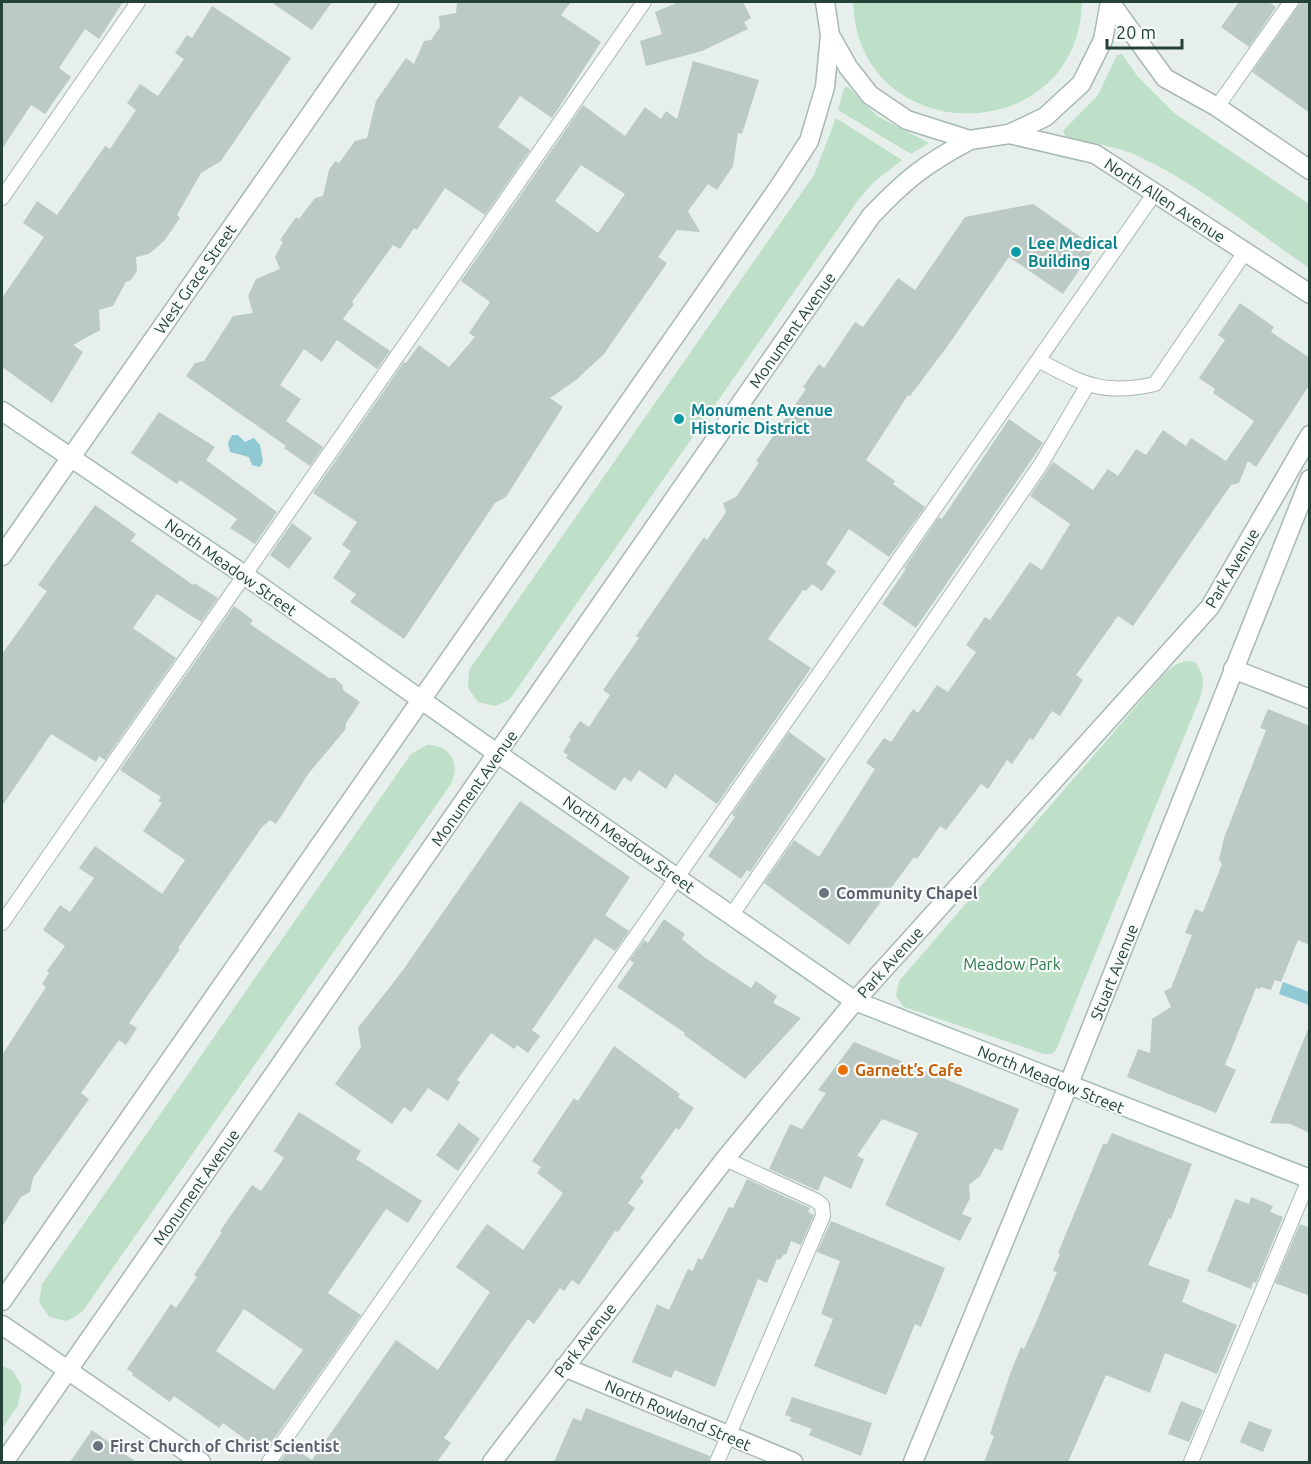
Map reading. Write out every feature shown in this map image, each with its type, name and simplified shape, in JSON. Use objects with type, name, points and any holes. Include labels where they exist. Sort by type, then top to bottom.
[{"type":"street","name":"West Grace Street","points":[[2,556],[389,2]]},
{"type":"street","points":[[2,1301],[809,141],[825,87],[830,35],[825,2]]},
{"type":"street","points":[[830,35],[848,67],[870,95],[887,108],[907,120],[970,140],[1009,134],[1045,117],[1081,84],[1103,40],[1110,2]]},
{"type":"street","points":[[1110,2],[1165,78],[1217,108],[1310,170]]},
{"type":"street","name":"North Allen Avenue","points":[[1009,134],[1095,154],[1310,294]]},
{"type":"street","name":"Monument Avenue","points":[[4,1462],[871,216],[904,181],[933,160],[970,140]]},
{"type":"street","name":"North Meadow Street","points":[[2,411],[243,574],[421,701],[855,1001],[1068,1086],[1309,1178]]},
{"type":"street","name":"Park Avenue","points":[[492,1462],[725,1159],[855,1001],[1210,607],[1310,435]]},
{"type":"street","name":"Stuart Avenue","points":[[913,1462],[1068,1086],[1310,479]]},
{"type":"street","points":[[1233,669],[1310,699]]},
{"type":"street","points":[[2,1325],[201,1462]]},
{"type":"street","name":"North Rowland Street","points":[[564,1367],[792,1462]]},
{"type":"lane","points":[[2,198],[138,2]]},
{"type":"lane","points":[[2,923],[243,574],[644,2]]},
{"type":"lane","points":[[1217,108],[1291,2]]},
{"type":"lane","points":[[268,1462],[1154,194]]},
{"type":"lane","points":[[1038,360],[1087,386],[1128,390],[1155,384],[1245,252]]},
{"type":"lane","points":[[731,916],[1041,464],[1087,386]]},
{"type":"lane","points":[[717,1462],[823,1216],[822,1205],[815,1200],[725,1159]]},
{"type":"lane","points":[[1191,1462],[1309,1178]]},
{"type":"green space","points":[[853,2],[1082,2],[1071,51],[1045,85],[1009,106],[968,113],[927,107],[890,86],[864,51]]},
{"type":"green space","points":[[1122,54],[1138,77],[1174,113],[1309,204],[1309,268],[1206,195],[1162,168],[1122,150],[1065,136],[1063,131],[1098,95],[1117,55]]},
{"type":"green space","points":[[848,87],[877,116],[929,143],[911,154],[838,110],[844,88]]},
{"type":"green space","points":[[836,118],[902,160],[874,182],[858,200],[510,699],[495,706],[478,702],[468,688],[469,670],[814,175]]},
{"type":"green space","name":"Meadow Park","points":[[1185,661],[1195,662],[1201,671],[1203,683],[1200,698],[1056,1050],[1051,1054],[1044,1054],[904,1007],[896,996],[899,981],[1164,674],[1175,665]]},
{"type":"green space","points":[[427,745],[442,748],[451,756],[455,769],[451,784],[82,1312],[67,1321],[49,1317],[39,1302],[42,1284],[411,754]]},
{"type":"green space","points":[[2,1366],[12,1370],[22,1386],[18,1405],[2,1429]]},
{"type":"water","points":[[232,435],[238,435],[245,442],[254,438],[260,445],[263,461],[260,467],[252,465],[249,457],[230,452],[228,443]]},
{"type":"water","points":[[1283,982],[1309,992],[1309,1005],[1279,994]]},
{"type":"building","points":[[2,2],[123,2],[99,39],[85,29],[59,68],[71,77],[45,114],[31,105],[2,149]]},
{"type":"building","points":[[271,2],[332,2],[312,30]]},
{"type":"building","points":[[457,2],[571,2],[561,15],[601,42],[552,118],[520,96],[498,127],[530,150],[485,215],[445,188],[417,230],[414,228],[400,249],[393,245],[352,302],[354,304],[343,319],[390,351],[377,369],[337,340],[322,362],[304,349],[280,385],[301,399],[286,421],[323,447],[310,466],[284,448],[286,446],[186,376],[195,363],[204,361],[233,316],[253,313],[248,296],[256,279],[280,269],[275,257],[283,242],[280,240],[296,217],[299,219],[315,198],[323,196],[329,170],[335,161],[339,163],[355,141],[367,138],[376,101],[406,58],[414,64],[424,41],[431,40],[440,27],[439,16],[456,13]]},
{"type":"building","points":[[679,2],[743,2],[751,18],[744,22],[748,29],[702,51],[646,66],[640,41],[662,34],[655,12]]},
{"type":"building","points":[[1239,2],[1269,2],[1276,7],[1249,47],[1221,27]]},
{"type":"building","points":[[1301,2],[1310,2],[1310,113],[1252,72]]},
{"type":"building","points":[[212,6],[291,58],[221,161],[201,173],[177,215],[180,218],[164,241],[149,254],[136,257],[137,271],[131,280],[126,282],[113,306],[99,310],[100,330],[73,345],[83,352],[52,403],[2,367],[2,298],[44,237],[23,223],[37,201],[57,215],[105,146],[110,149],[136,110],[127,103],[140,84],[158,96],[184,59],[175,53],[187,35],[192,38]]},
{"type":"building","points":[[693,61],[759,80],[742,134],[738,133],[733,166],[717,190],[708,184],[688,211],[700,232],[677,230],[658,257],[667,263],[604,354],[576,380],[550,398],[563,407],[506,497],[495,503],[404,639],[350,602],[356,594],[333,578],[351,551],[342,545],[357,522],[313,493],[404,362],[406,363],[419,345],[449,367],[475,337],[469,333],[490,302],[461,281],[583,105],[625,136],[645,107],[661,119],[666,111],[677,119]],"holes":[[[581,165],[625,194],[598,233],[555,201]]]},
{"type":"building","points":[[1033,204],[1095,247],[1063,294],[1009,257],[949,344],[910,396],[908,395],[866,460],[895,481],[893,484],[925,507],[889,557],[849,529],[826,564],[836,571],[822,591],[812,584],[806,591],[803,590],[768,639],[811,668],[717,804],[675,774],[666,789],[639,770],[631,782],[624,777],[615,791],[566,758],[568,755],[563,752],[571,739],[569,737],[580,721],[589,727],[610,695],[603,690],[639,638],[636,636],[704,537],[707,540],[726,512],[723,503],[736,497],[759,463],[756,461],[806,389],[803,387],[819,364],[824,368],[855,322],[863,327],[898,278],[915,290],[965,217]]},
{"type":"building","points":[[1240,303],[1274,327],[1271,332],[1310,358],[1310,384],[1256,467],[1248,461],[1239,483],[1231,485],[1133,626],[1118,616],[1076,675],[1083,680],[1060,716],[1052,711],[1033,740],[1030,738],[1012,764],[1007,760],[988,789],[981,784],[946,830],[940,826],[917,859],[914,857],[849,945],[764,883],[794,840],[819,857],[875,769],[866,763],[884,738],[891,742],[913,709],[918,713],[937,685],[948,692],[976,652],[966,645],[985,617],[990,620],[1030,562],[1042,570],[1070,524],[1030,496],[1053,462],[1093,490],[1108,469],[1118,476],[1136,449],[1146,455],[1163,430],[1186,446],[1191,438],[1226,461],[1254,421],[1213,393],[1215,389],[1199,378],[1225,340],[1218,335]]},
{"type":"building","points":[[159,412],[215,447],[206,460],[277,512],[255,544],[230,528],[237,519],[180,480],[177,484],[131,453]]},
{"type":"building","points":[[1009,419],[1043,443],[916,628],[882,604],[939,517],[942,519]]},
{"type":"building","points":[[95,505],[136,534],[131,541],[193,585],[194,583],[218,598],[201,622],[157,594],[133,628],[176,658],[105,760],[99,756],[96,762],[51,734],[2,806],[2,654],[47,591],[38,585]]},
{"type":"building","points":[[292,523],[312,538],[289,569],[270,555]]},
{"type":"building","points":[[234,606],[253,620],[250,624],[329,678],[335,678],[343,686],[343,690],[360,702],[346,723],[345,730],[309,773],[276,824],[270,820],[262,827],[178,948],[180,949],[129,1023],[137,1028],[126,1045],[119,1040],[81,1093],[89,1099],[33,1178],[30,1192],[21,1197],[2,1227],[2,1055],[46,987],[42,984],[49,973],[47,971],[65,946],[43,930],[60,905],[70,912],[94,878],[79,868],[95,846],[162,894],[185,860],[143,831],[162,803],[158,801],[161,797],[120,770]]},
{"type":"building","points":[[1268,709],[1310,726],[1310,945],[1298,940],[1281,982],[1275,980],[1271,990],[1256,988],[1225,1065],[1236,1070],[1216,1113],[1127,1077],[1138,1049],[1150,1053],[1152,1019],[1171,1007],[1164,991],[1171,988],[1192,935],[1185,933],[1195,909],[1203,912],[1222,864],[1219,859],[1224,838],[1266,730],[1260,728]]},
{"type":"building","points":[[789,732],[826,759],[750,872],[747,870],[741,879],[708,856],[735,817],[732,814]]},
{"type":"building","points":[[520,801],[630,877],[605,915],[629,931],[615,951],[595,938],[532,1030],[540,1036],[528,1053],[517,1045],[514,1049],[491,1033],[457,1080],[460,1082],[448,1101],[428,1088],[411,1112],[404,1107],[392,1124],[335,1084],[361,1047],[358,1028],[403,970]]},
{"type":"building","points":[[664,919],[685,934],[682,939],[704,957],[751,988],[756,981],[777,996],[773,1003],[801,1018],[745,1079],[684,1035],[685,1033],[617,987],[634,963],[630,960],[644,940],[648,943]]},
{"type":"building","points":[[1308,1029],[1310,1029],[1310,1133],[1290,1124],[1270,1123]]},
{"type":"building","points":[[854,1042],[1019,1109],[1002,1151],[995,1148],[980,1176],[969,1185],[970,1198],[962,1214],[972,1218],[960,1241],[885,1205],[918,1133],[882,1119],[857,1156],[864,1159],[851,1189],[824,1176],[818,1191],[769,1169],[790,1124],[802,1129],[826,1093],[818,1090]]},
{"type":"building","points":[[614,1046],[680,1094],[678,1097],[694,1108],[679,1130],[676,1128],[640,1178],[644,1181],[628,1203],[635,1208],[618,1232],[615,1231],[579,1285],[572,1280],[564,1291],[560,1288],[534,1324],[528,1319],[444,1438],[451,1443],[437,1462],[280,1462],[291,1446],[312,1460],[396,1340],[438,1370],[490,1292],[456,1267],[487,1224],[523,1250],[563,1193],[537,1173],[541,1167],[532,1161],[574,1098],[578,1101]]},
{"type":"building","points":[[299,1112],[361,1151],[356,1159],[422,1201],[408,1223],[386,1209],[328,1293],[361,1315],[264,1453],[223,1423],[219,1428],[174,1396],[170,1402],[127,1369],[171,1304],[176,1308],[197,1277],[194,1275],[222,1232],[220,1231],[252,1185],[261,1191],[284,1158],[274,1151]],"holes":[[[244,1309],[303,1350],[274,1390],[216,1351]]]},
{"type":"building","points":[[459,1123],[480,1139],[458,1171],[436,1155]]},
{"type":"building","points":[[1112,1133],[1192,1164],[1171,1219],[1169,1218],[1148,1265],[1190,1280],[1182,1302],[1237,1325],[1217,1374],[1165,1353],[1150,1393],[1106,1375],[1068,1462],[984,1462],[994,1436],[990,1434],[1010,1374],[1021,1347],[1024,1349],[1057,1272],[1053,1271],[1060,1254],[1058,1253],[1103,1144],[1107,1144]]},
{"type":"building","points":[[747,1179],[810,1208],[808,1212],[814,1215],[801,1245],[791,1241],[786,1255],[784,1254],[780,1260],[777,1259],[767,1283],[758,1279],[715,1387],[675,1370],[671,1378],[632,1362],[657,1304],[669,1310],[688,1269],[693,1271],[698,1258],[702,1260],[729,1207],[733,1208]]},
{"type":"building","points":[[1251,1197],[1273,1206],[1270,1212],[1283,1217],[1256,1283],[1253,1282],[1251,1289],[1207,1271],[1235,1199],[1249,1204]]},
{"type":"building","points":[[831,1221],[945,1268],[921,1327],[915,1324],[886,1395],[814,1366],[833,1319],[821,1314],[840,1261],[817,1252]]},
{"type":"building","points":[[1300,1224],[1310,1228],[1310,1296],[1275,1283]]},
{"type":"building","points":[[792,1397],[872,1423],[861,1456],[809,1435],[812,1429],[790,1421],[791,1417],[785,1415]]},
{"type":"building","points":[[1181,1401],[1203,1410],[1189,1442],[1168,1434]]},
{"type":"building","points":[[586,1408],[710,1456],[708,1462],[554,1462],[573,1418],[581,1421]]},
{"type":"building","points":[[1249,1421],[1272,1430],[1263,1452],[1240,1442]]},
{"type":"building","name":"First Church of Christ Scientist","points":[[92,1430],[136,1462],[70,1462]]},
{"type":"place","name":"Lee Medical Building","points":[[1016,252]]},
{"type":"place","name":"Monument Avenue Historic District","points":[[679,419]]},
{"type":"place","name":"Community Chapel","points":[[824,893]]},
{"type":"place","name":"Garnett’s Cafe","points":[[843,1070]]},
{"type":"place","name":"First Church of Christ Scientist","points":[[98,1446]]}]
